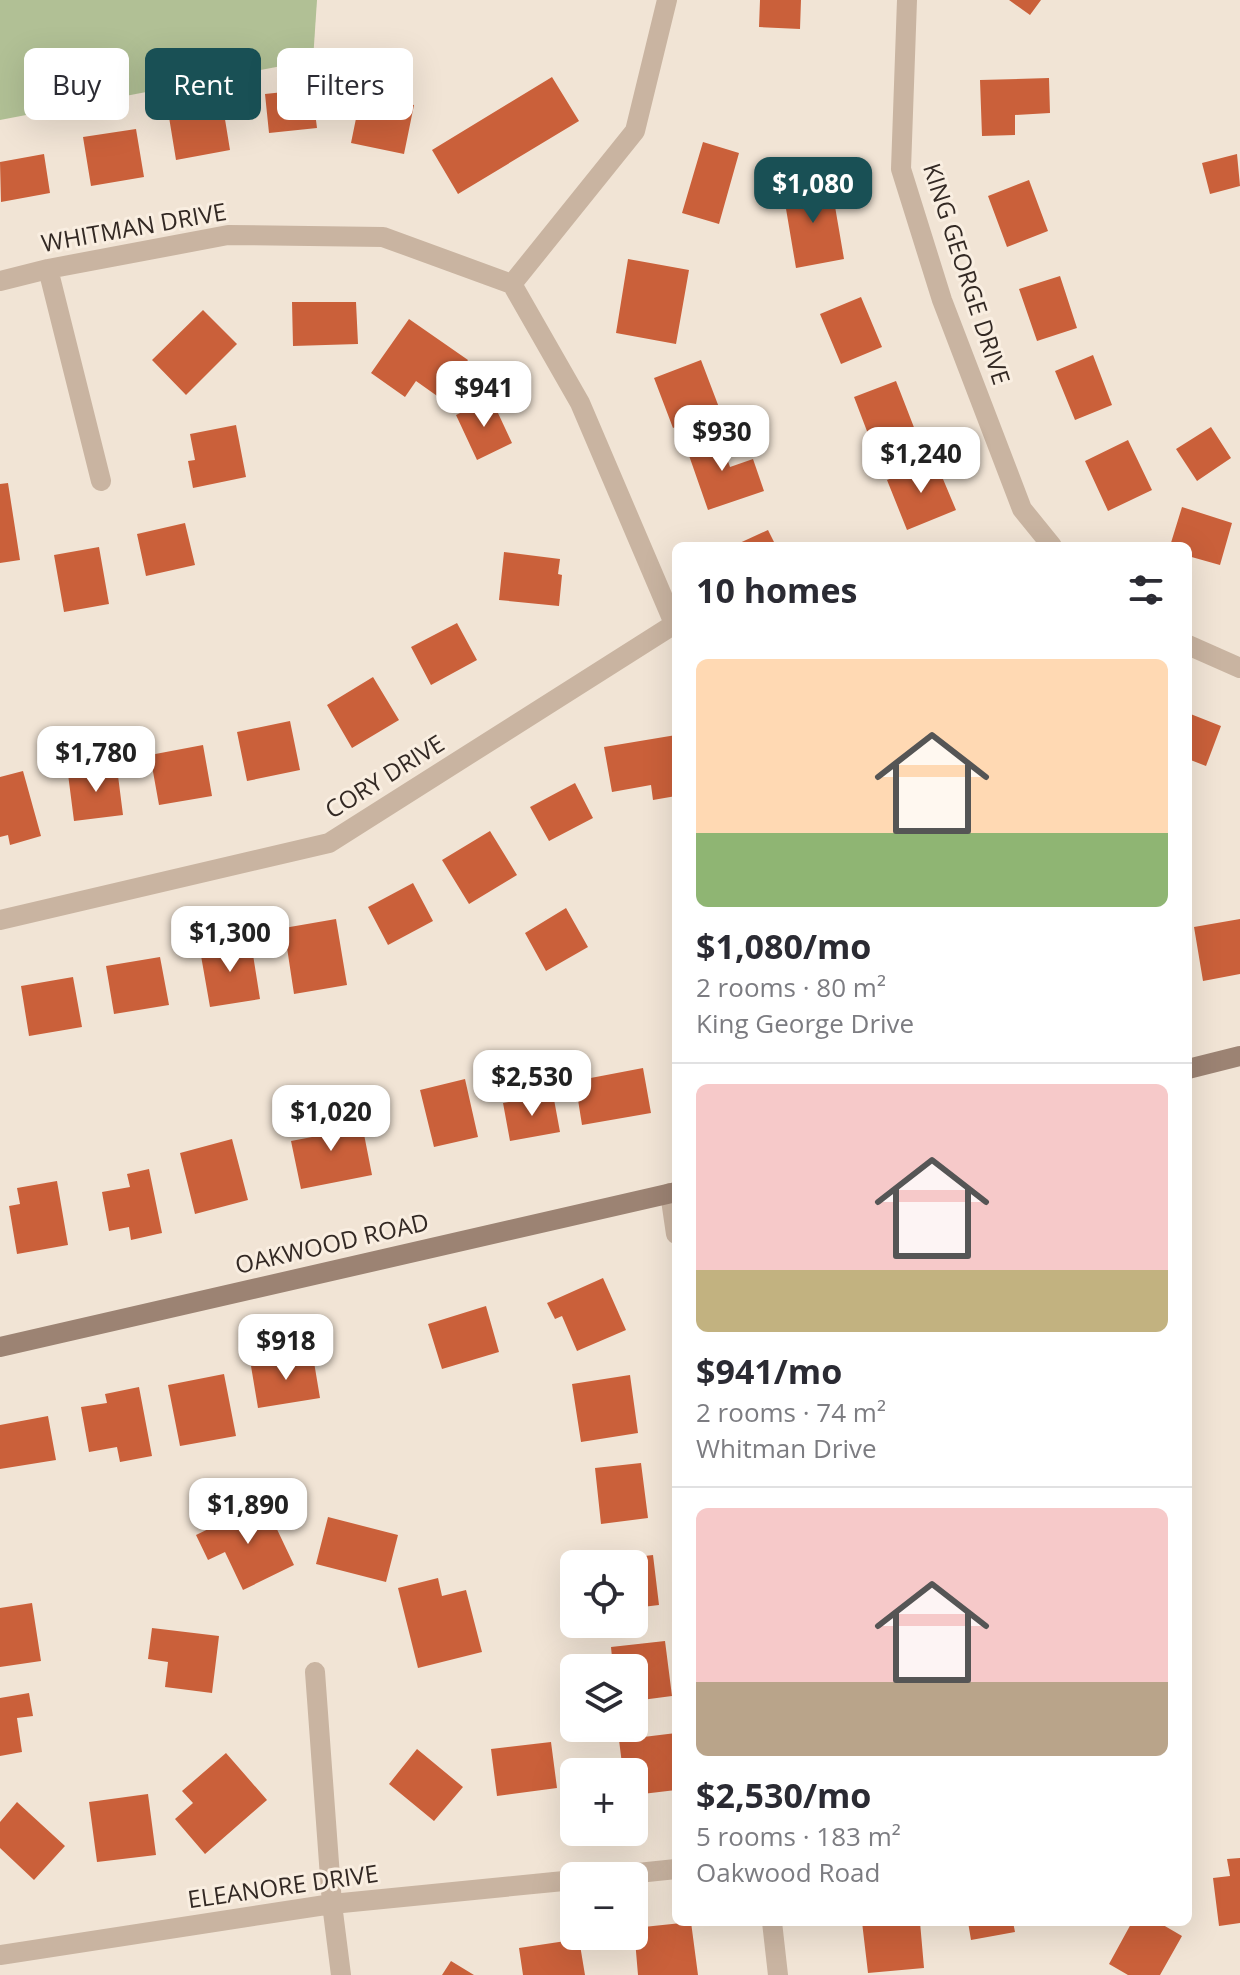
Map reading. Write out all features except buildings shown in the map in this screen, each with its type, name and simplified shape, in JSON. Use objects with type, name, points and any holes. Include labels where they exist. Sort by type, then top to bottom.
[{"type":"street","points":[[667,0],[635,131],[512,284],[580,403],[672,622]]},
{"type":"street","name":"KING GEORGE DRIVE","points":[[907,0],[901,169],[942,300],[1022,509],[1049,542]]},
{"type":"street","name":"WHITMAN DRIVE","points":[[0,281],[228,235],[383,237],[512,284]]},
{"type":"street","points":[[48,269],[101,481]]},
{"type":"street","name":"CORY DRIVE","points":[[0,920],[329,843],[672,628]]},
{"type":"street","points":[[1192,647],[1240,668]]},
{"type":"street","points":[[1192,1068],[1240,1056]]},
{"type":"street","name":"OAKWOOD ROAD","points":[[0,1347],[672,1193]]},
{"type":"street","points":[[315,1672],[332,1904],[341,1975]]},
{"type":"street","points":[[648,1872],[672,1869]]},
{"type":"street","name":"ELEANORE DRIVE","points":[[0,1955],[332,1904],[560,1881]]},
{"type":"street","points":[[772,1926],[778,1975]]},
{"type":"green space","points":[[0,0],[317,0],[314,48],[277,48],[277,67],[261,70],[261,48],[145,48],[145,92],[129,95],[129,48],[24,48],[24,115],[0,120]]}]
